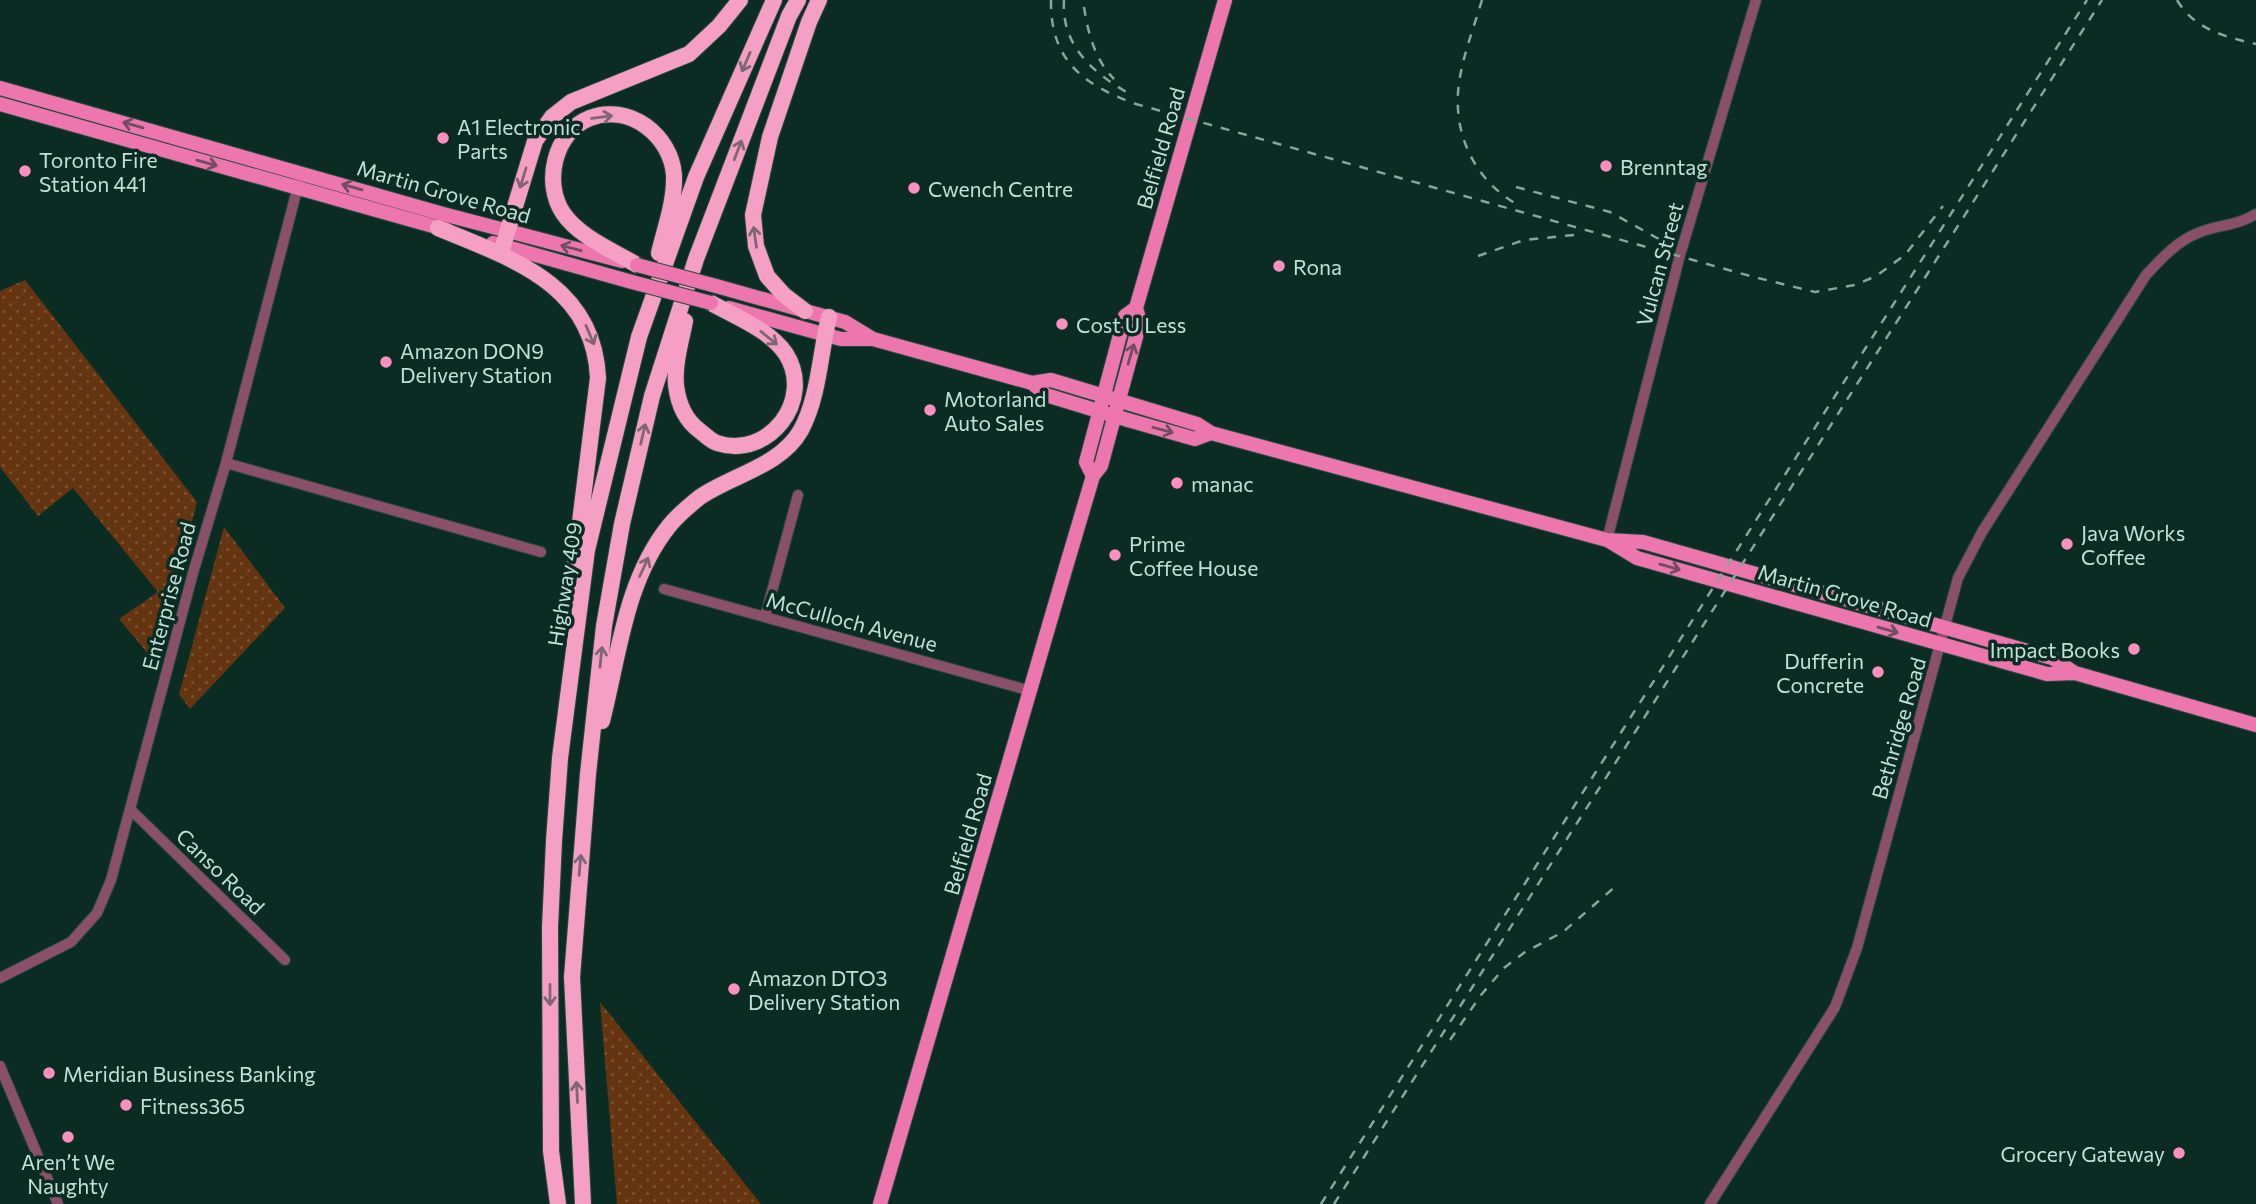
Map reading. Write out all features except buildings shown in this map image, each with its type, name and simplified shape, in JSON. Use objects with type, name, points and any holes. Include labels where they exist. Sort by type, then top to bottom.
[{"type":"highway","points":[[506,239],[535,141],[552,117],[571,102],[689,54],[719,26],[740,0]]},
{"type":"highway","name":"Highway 409","points":[[558,1204],[551,1151],[550,927],[561,758],[587,550],[639,337],[696,177],[774,0]]},
{"type":"highway","points":[[583,1204],[572,977],[588,774],[604,626],[622,524],[652,396],[696,259],[789,16],[798,0]]},
{"type":"highway","points":[[805,311],[784,295],[768,275],[756,246],[753,215],[770,137],[819,0]]},
{"type":"highway","points":[[637,265],[572,223],[557,204],[552,176],[558,149],[572,132],[588,119],[606,115],[625,116],[646,125],[660,139],[670,155],[674,175],[672,200],[639,337]]},
{"type":"highway","points":[[439,228],[503,255],[553,286],[578,311],[597,354],[598,378],[594,419],[568,624],[561,758]]},
{"type":"highway","points":[[696,259],[677,360],[676,384],[682,410],[695,428],[715,442],[728,446],[748,443],[783,424],[793,405],[793,371],[778,345],[755,327],[711,303]]},
{"type":"highway","points":[[588,774],[628,610],[653,548],[671,524],[700,498],[779,454],[793,443],[802,429],[811,405],[829,317]]},
{"type":"main road","name":"Belfield Road","points":[[880,1204],[1093,476],[1101,466],[1140,322],[1136,308],[1225,0]]},
{"type":"main road","name":"Martin Grove Road","points":[[0,88],[301,172],[632,282],[841,339],[873,339],[1032,383],[1051,380],[1197,424],[1210,433],[1608,540],[1643,542],[2052,658],[2075,673],[2256,725]]},
{"type":"main road","name":"Martin Grove Road","points":[[0,104],[439,228],[637,265],[716,286],[845,322],[873,339]]},
{"type":"main road","name":"Belfield Road","points":[[1093,476],[1086,462],[1098,412],[1125,316],[1136,308]]},
{"type":"main road","name":"Martin Grove Road","points":[[1032,383],[1046,395],[1098,412],[1195,439],[1210,433]]},
{"type":"main road","name":"Martin Grove Road","points":[[1608,540],[1637,558],[1941,645],[2047,674],[2075,673]]},
{"type":"street","name":"Vulcan Street","points":[[1608,540],[1680,255],[1756,0]]},
{"type":"street","name":"Enterprise Road","points":[[0,978],[71,942],[97,912],[111,880],[192,573],[226,463],[301,172]]},
{"type":"street","name":"Bethridge Road","points":[[1710,1204],[1835,1007],[1857,948],[1958,578],[1982,532],[2146,275],[2170,250],[2198,233],[2240,224],[2256,214]]},
{"type":"street","points":[[226,463],[541,552]]},
{"type":"street","points":[[765,617],[798,495]]},
{"type":"street","name":"McCulloch Avenue","points":[[664,589],[1031,691]]},
{"type":"street","name":"Canso Road","points":[[131,810],[285,960]]},
{"type":"street","points":[[0,1066],[58,1204]]},
{"type":"shaded area","points":[[25,280],[197,502],[156,663],[119,619],[158,592],[73,488],[38,516],[0,467],[0,291]]},
{"type":"shaded area","points":[[224,527],[285,608],[190,709],[179,694]]},
{"type":"shaded area","points":[[600,1002],[761,1204],[617,1204]]},
{"type":"railway","points":[[1051,0],[1052,21],[1063,54],[1086,79],[1117,97],[1815,292],[1855,285],[1876,276],[1905,255],[1943,206]]},
{"type":"railway","points":[[1064,0],[1068,31],[1081,56],[1102,76],[1128,93]]},
{"type":"railway","points":[[1482,0],[1459,83],[1459,120],[1469,153],[1478,169],[1503,195],[1518,205]]},
{"type":"railway","points":[[1321,1204],[2087,0]]},
{"type":"railway","points":[[1334,1204],[2102,0]]},
{"type":"railway","points":[[2177,0],[2201,25],[2222,35],[2256,44]]},
{"type":"railway","points":[[1084,7],[1093,46],[1107,72],[1114,79]]},
{"type":"railway","points":[[1516,187],[1610,212],[1675,248]]},
{"type":"railway","points":[[1478,256],[1524,240],[1583,234]]},
{"type":"railway","points":[[1450,1040],[1481,995],[1504,968],[1525,952],[1563,932],[1617,885]]},
{"type":"place","name":"A1 Electronic Parts","points":[[443,138]]},
{"type":"place","name":"Brenntag","points":[[1606,166]]},
{"type":"place","name":"Toronto Fire Station 441","points":[[25,171]]},
{"type":"place","name":"Cwench Centre","points":[[914,188]]},
{"type":"place","name":"Rona","points":[[1279,266]]},
{"type":"place","name":"Cost U Less","points":[[1062,324]]},
{"type":"place","name":"Amazon DON9 Delivery Station","points":[[386,362]]},
{"type":"place","name":"Motorland Auto Sales","points":[[930,410]]},
{"type":"place","name":"manac","points":[[1177,483]]},
{"type":"place","name":"Java Works Coffee","points":[[2067,544]]},
{"type":"place","name":"Prime Coffee House","points":[[1115,555]]},
{"type":"place","name":"Impact Books","points":[[2134,649]]},
{"type":"place","name":"Dufferin Concrete","points":[[1878,672]]},
{"type":"place","name":"Amazon DTO3 Delivery Station","points":[[734,989]]},
{"type":"place","name":"Meridian Business Banking","points":[[49,1073]]},
{"type":"place","name":"Fitness365","points":[[126,1105]]},
{"type":"place","name":"Aren’t We Naughty","points":[[68,1137]]},
{"type":"place","name":"Grocery Gateway","points":[[2179,1153]]}]
